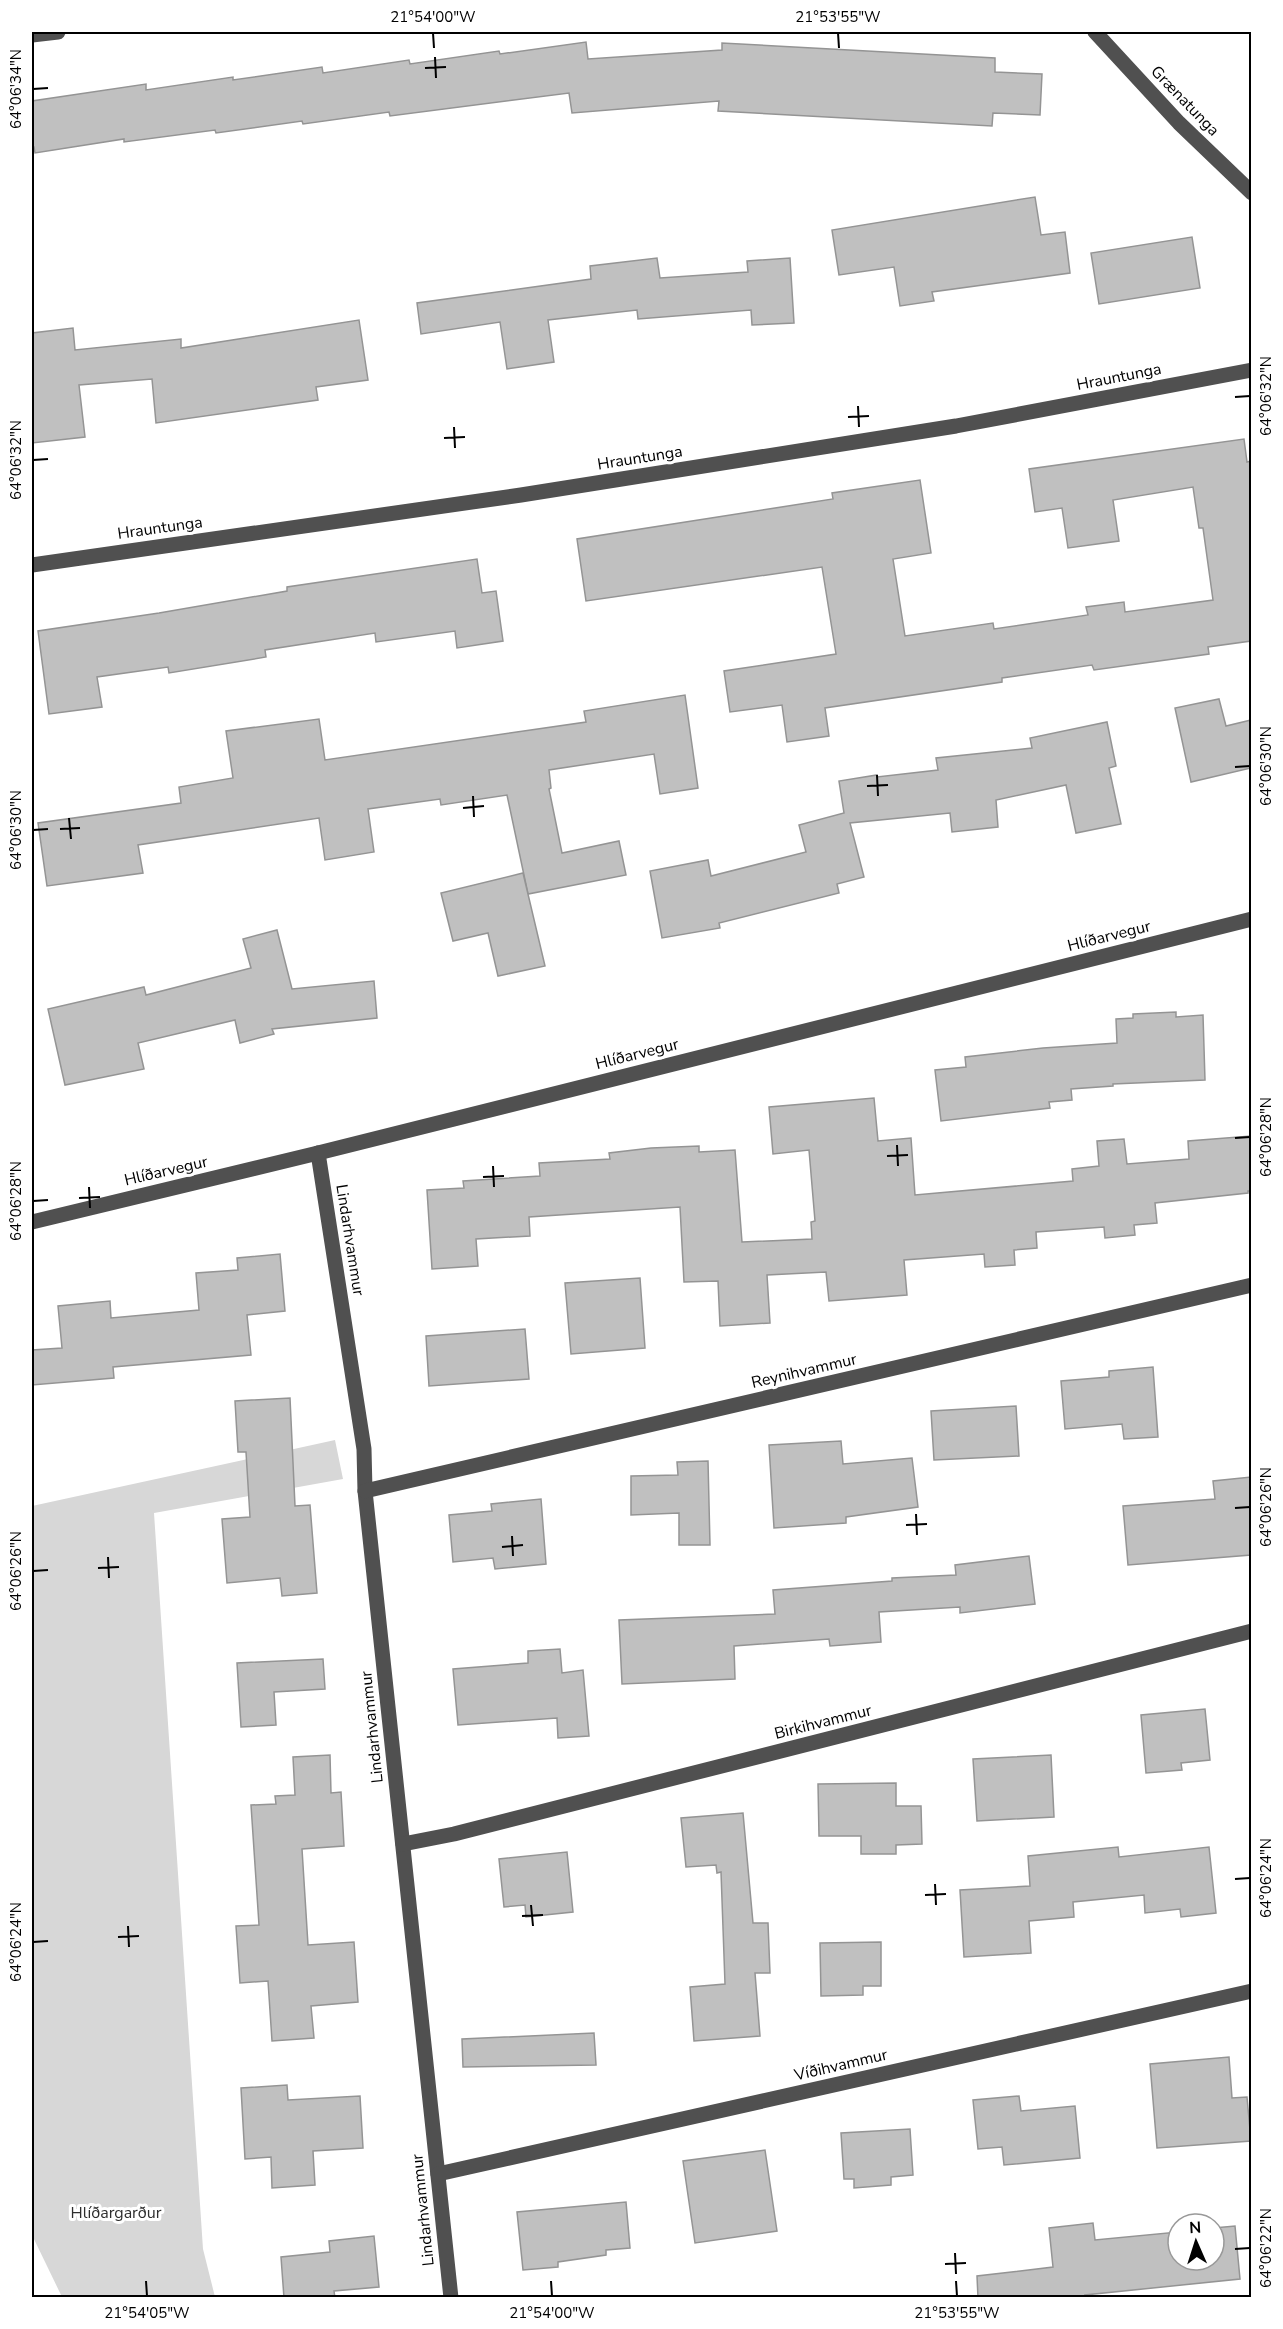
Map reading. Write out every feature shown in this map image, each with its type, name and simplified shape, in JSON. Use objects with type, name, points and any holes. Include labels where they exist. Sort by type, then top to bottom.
[{"type":"street","points":[[32,35],[58,32]]},
{"type":"street","name":"Grænatunga","points":[[1095,32],[1179,123],[1251,193]]},
{"type":"street","name":"Hrauntunga","points":[[32,565],[545,492],[956,426],[1251,370]]},
{"type":"street","name":"Hlíðarvegur","points":[[32,1222],[318,1154],[1251,919]]},
{"type":"street","name":"Lindarhvammur","points":[[318,1154],[364,1449],[365,1491],[451,2298]]},
{"type":"street","name":"Reynihvammur","points":[[365,1491],[1251,1285]]},
{"type":"street","name":"Birkihvammur","points":[[403,1844],[454,1834],[1251,1631]]},
{"type":"street","name":"Víðihvammur","points":[[438,2174],[1251,1991]]},
{"type":"green space","name":"Hlíðargarður","points":[[335,1440],[343,1479],[154,1513],[203,2249],[215,2297],[62,2297],[32,2235],[32,1506]]},
{"type":"building","points":[[586,42],[588,59],[722,50],[722,43],[995,58],[995,72],[1042,74],[1040,115],[993,113],[992,126],[718,111],[719,101],[572,113],[569,93],[390,116],[389,112],[216,133],[215,130],[124,142],[124,139],[35,153],[32,147],[32,101],[146,84],[146,90],[322,67],[323,73],[409,60],[410,64],[499,51],[500,54]]},
{"type":"building","points":[[1035,197],[1041,235],[1065,232],[1070,273],[932,292],[934,301],[900,306],[894,267],[839,275],[832,230]]},
{"type":"building","points":[[1192,237],[1200,288],[1099,304],[1091,253]]},
{"type":"building","points":[[657,258],[660,278],[748,272],[747,261],[790,258],[794,323],[752,325],[751,310],[638,319],[637,310],[548,320],[554,362],[507,369],[500,322],[421,334],[417,303],[591,279],[590,266]]},
{"type":"building","points":[[359,320],[368,380],[316,387],[318,400],[156,423],[152,379],[79,385],[85,437],[32,443],[32,333],[73,328],[75,350],[181,339],[181,348]]},
{"type":"building","points":[[1244,439],[1247,462],[1251,461],[1251,641],[1208,647],[1209,654],[1094,670],[1092,665],[1002,678],[1002,682],[825,708],[829,736],[787,742],[782,705],[730,712],[724,671],[836,654],[822,567],[586,601],[577,539],[833,499],[832,493],[920,480],[931,553],[893,559],[905,636],[993,623],[994,629],[1088,615],[1086,607],[1124,602],[1125,612],[1213,600],[1203,528],[1199,528],[1193,487],[1113,500],[1119,541],[1068,548],[1062,508],[1035,512],[1029,469]]},
{"type":"building","points":[[477,559],[482,593],[496,591],[503,641],[457,648],[455,631],[376,642],[375,633],[265,650],[266,657],[169,673],[168,667],[97,677],[102,707],[49,714],[38,631],[287,591],[287,587]]},
{"type":"building","points":[[685,695],[698,788],[660,794],[654,754],[549,770],[551,788],[549,789],[562,853],[619,841],[626,875],[528,894],[507,795],[441,805],[440,799],[368,809],[374,852],[325,860],[319,818],[138,845],[143,873],[47,886],[38,823],[181,803],[179,787],[233,778],[226,731],[319,719],[325,760],[586,722],[584,711]]},
{"type":"building","points":[[1219,699],[1226,726],[1251,720],[1251,768],[1191,782],[1175,708]]},
{"type":"building","points":[[1107,722],[1116,766],[1109,768],[1121,824],[1076,833],[1066,785],[996,800],[998,827],[952,832],[950,813],[850,823],[864,877],[837,884],[839,893],[719,923],[720,928],[662,938],[650,871],[708,860],[711,876],[806,852],[799,825],[844,813],[839,781],[938,770],[936,758],[1032,748],[1030,738]]},
{"type":"building","points":[[523,873],[545,966],[498,976],[488,933],[453,941],[441,893]]},
{"type":"building","points":[[277,930],[292,989],[374,981],[377,1018],[272,1029],[274,1034],[240,1043],[235,1020],[138,1043],[144,1069],[65,1085],[48,1009],[144,987],[146,995],[251,968],[243,939]]},
{"type":"building","points":[[1176,1012],[1176,1017],[1203,1015],[1205,1080],[1113,1084],[1113,1086],[1071,1089],[1072,1100],[1049,1102],[1050,1108],[941,1121],[935,1070],[966,1067],[965,1057],[1043,1048],[1117,1043],[1116,1019],[1133,1018],[1133,1014]]},
{"type":"building","points":[[874,1098],[878,1141],[911,1138],[915,1195],[1073,1181],[1072,1169],[1099,1166],[1097,1141],[1124,1139],[1127,1164],[1189,1159],[1188,1141],[1251,1136],[1251,1191],[1155,1203],[1157,1223],[1134,1225],[1135,1235],[1105,1238],[1104,1227],[1036,1232],[1037,1248],[1014,1250],[1015,1265],[985,1267],[984,1254],[904,1260],[907,1295],[829,1301],[826,1272],[767,1275],[770,1323],[720,1326],[718,1281],[684,1282],[680,1207],[529,1217],[530,1236],[476,1239],[478,1266],[432,1269],[427,1190],[464,1188],[463,1181],[540,1176],[539,1163],[610,1159],[609,1153],[651,1148],[699,1146],[699,1152],[735,1150],[742,1242],[812,1239],[811,1222],[815,1221],[809,1150],[773,1154],[769,1107]]},
{"type":"building","points":[[280,1254],[285,1311],[247,1315],[251,1355],[113,1367],[114,1378],[32,1385],[32,1350],[62,1348],[58,1306],[110,1301],[111,1318],[199,1310],[196,1273],[238,1270],[237,1258]]},
{"type":"building","points":[[640,1278],[645,1348],[571,1354],[565,1283]]},
{"type":"building","points":[[525,1329],[529,1379],[429,1386],[426,1336]]},
{"type":"building","points":[[1153,1367],[1158,1437],[1124,1439],[1122,1424],[1065,1429],[1061,1381],[1109,1377],[1109,1371]]},
{"type":"building","points":[[290,1398],[295,1506],[310,1505],[317,1593],[282,1596],[280,1578],[227,1583],[222,1519],[250,1517],[246,1452],[238,1452],[235,1401]]},
{"type":"building","points":[[1016,1406],[1019,1456],[934,1460],[931,1411]]},
{"type":"building","points":[[841,1441],[843,1464],[912,1458],[918,1507],[846,1517],[846,1523],[774,1528],[769,1445]]},
{"type":"building","points":[[708,1461],[710,1545],[679,1545],[679,1513],[631,1515],[631,1476],[678,1475],[677,1462]]},
{"type":"building","points":[[1251,1477],[1251,1555],[1128,1565],[1123,1506],[1215,1499],[1213,1481]]},
{"type":"building","points":[[541,1499],[546,1564],[495,1569],[493,1558],[453,1562],[449,1515],[492,1511],[491,1504]]},
{"type":"building","points":[[1029,1556],[1035,1604],[960,1613],[960,1607],[879,1612],[881,1642],[830,1646],[829,1639],[734,1646],[735,1679],[622,1684],[619,1620],[775,1614],[773,1590],[892,1581],[892,1578],[956,1575],[955,1565]]},
{"type":"building","points":[[560,1649],[562,1673],[583,1670],[589,1736],[558,1738],[557,1718],[458,1725],[453,1669],[528,1663],[528,1651]]},
{"type":"building","points":[[323,1659],[325,1689],[274,1692],[276,1725],[241,1727],[237,1663]]},
{"type":"building","points":[[1205,1709],[1210,1760],[1181,1763],[1182,1770],[1146,1773],[1141,1715]]},
{"type":"building","points":[[330,1755],[331,1793],[341,1792],[344,1846],[302,1849],[308,1945],[354,1942],[358,2002],[311,2006],[314,2038],[272,2041],[268,1981],[240,1983],[236,1926],[259,1925],[251,1805],[276,1804],[275,1796],[295,1795],[293,1757]]},
{"type":"building","points":[[1051,1755],[1054,1817],[977,1821],[973,1759]]},
{"type":"building","points":[[896,1783],[896,1806],[921,1806],[922,1844],[896,1845],[896,1854],[861,1854],[861,1836],[819,1836],[818,1784]]},
{"type":"building","points":[[743,1813],[753,1923],[768,1923],[770,1973],[755,1973],[760,2036],[694,2041],[690,1987],[725,1984],[721,1872],[717,1873],[716,1865],[686,1867],[681,1818]]},
{"type":"building","points":[[1118,1847],[1119,1857],[1209,1847],[1216,1913],[1181,1917],[1180,1909],[1145,1913],[1144,1895],[1073,1902],[1074,1917],[1029,1921],[1031,1953],[964,1957],[960,1890],[1030,1886],[1028,1856]]},
{"type":"building","points":[[567,1852],[573,1912],[526,1917],[525,1905],[504,1907],[499,1859]]},
{"type":"building","points":[[881,1942],[881,1986],[863,1986],[863,1995],[821,1996],[820,1943]]},
{"type":"building","points":[[594,2033],[596,2065],[463,2067],[462,2039]]},
{"type":"building","points":[[1229,2057],[1232,2098],[1247,2097],[1251,2141],[1157,2148],[1150,2064]]},
{"type":"building","points":[[287,2085],[288,2100],[360,2096],[363,2148],[313,2151],[315,2185],[272,2188],[271,2157],[245,2159],[241,2088]]},
{"type":"building","points":[[1019,2096],[1021,2111],[1075,2106],[1080,2158],[1004,2165],[1002,2147],[978,2149],[973,2100]]},
{"type":"building","points":[[910,2129],[913,2175],[891,2177],[891,2185],[854,2188],[854,2179],[844,2179],[841,2133]]},
{"type":"building","points":[[765,2150],[777,2231],[695,2243],[683,2161]]},
{"type":"building","points":[[626,2202],[630,2248],[606,2250],[606,2255],[558,2262],[558,2267],[523,2270],[517,2212]]},
{"type":"building","points":[[1093,2223],[1095,2240],[1166,2233],[1166,2272],[1226,2272],[1226,2227],[1235,2226],[1240,2279],[1085,2295],[1086,2298],[978,2298],[977,2276],[1053,2267],[1049,2228]]},
{"type":"building","points":[[374,2236],[379,2287],[334,2291],[335,2298],[284,2298],[281,2257],[330,2252],[329,2241]]}]
